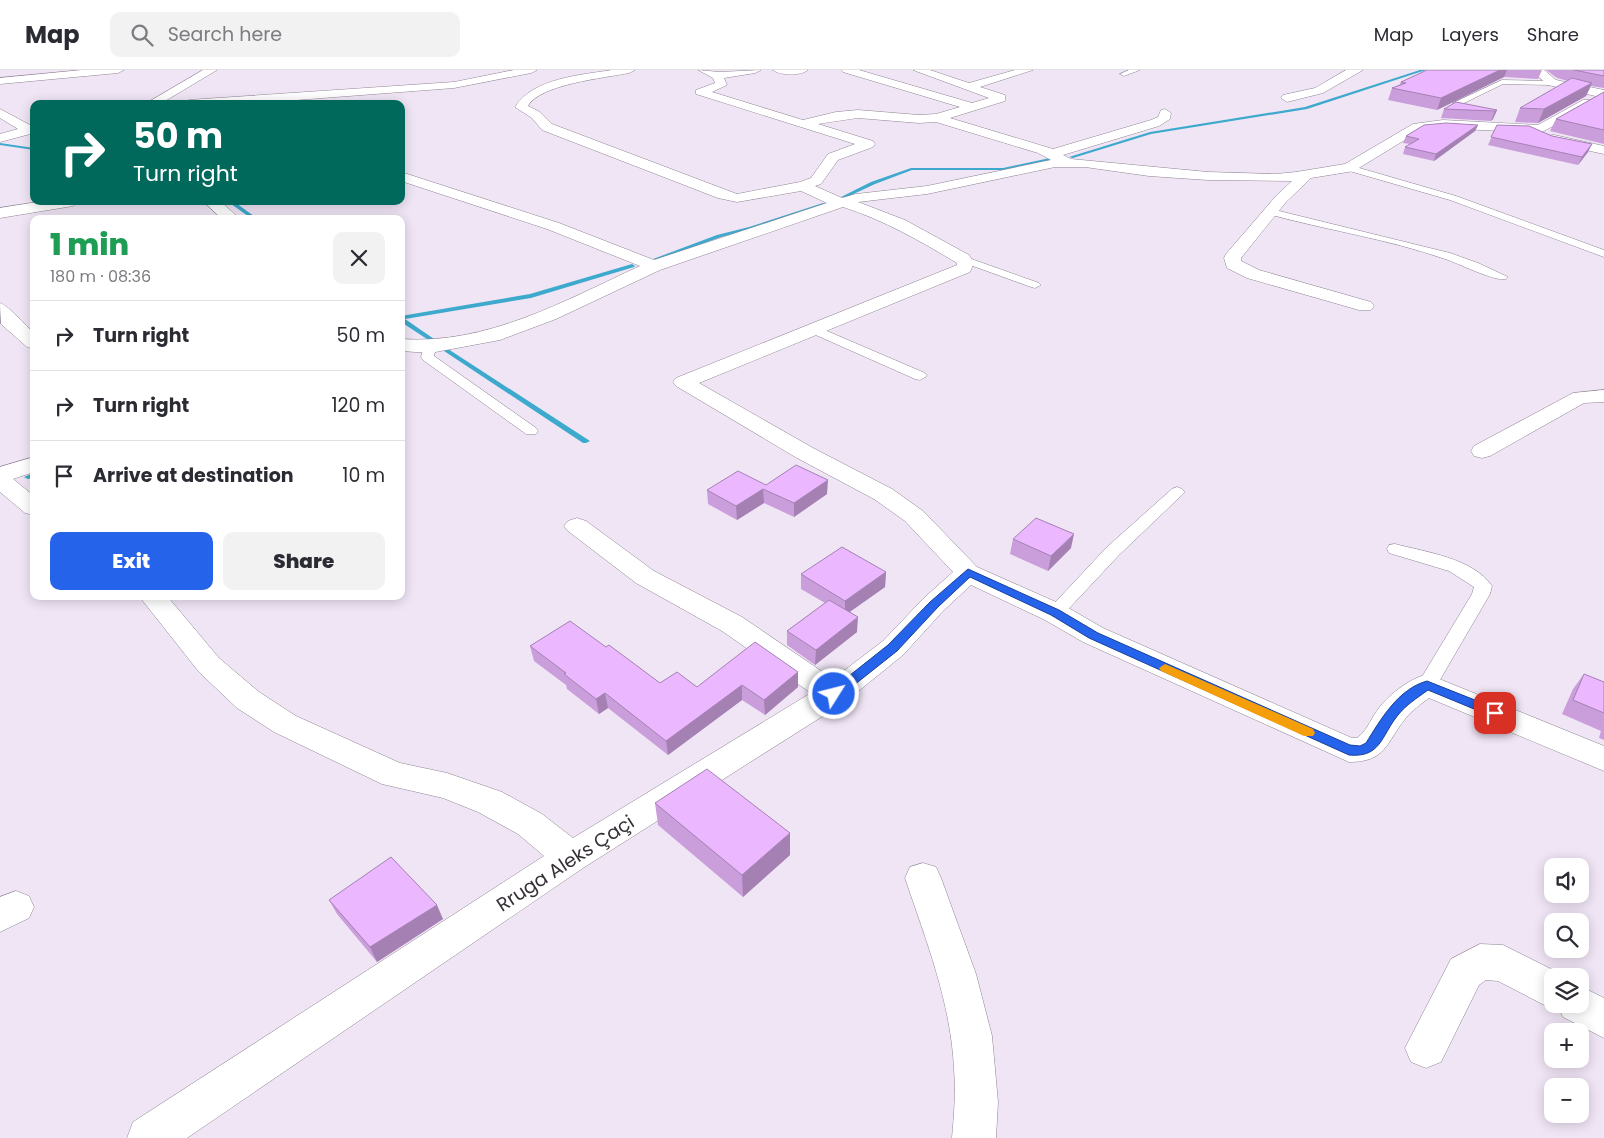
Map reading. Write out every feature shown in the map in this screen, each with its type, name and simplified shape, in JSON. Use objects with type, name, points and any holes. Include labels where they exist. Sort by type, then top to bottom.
[{"type":"street","points":[[0,81],[118,70]]},
{"type":"street","points":[[158,100],[211,70]]},
{"type":"street","points":[[242,100],[454,85],[531,70]]},
{"type":"street","points":[[629,70],[556,84],[524,101],[521,107],[536,115],[548,127],[723,195],[746,197],[803,186],[816,181],[833,157],[868,144],[700,92],[721,85],[718,76]]},
{"type":"street","points":[[704,70],[718,76],[755,70]]},
{"type":"street","points":[[779,70],[802,70]]},
{"type":"street","points":[[847,70],[973,107]]},
{"type":"street","points":[[968,87],[1027,70]]},
{"type":"street","points":[[1287,98],[1319,91],[1343,75],[1357,70]]},
{"type":"street","points":[[1537,70],[1552,83],[1602,94]]},
{"type":"street","points":[[803,124],[836,116],[858,114],[919,119],[937,118],[1001,98],[929,71],[871,77]]},
{"type":"street","points":[[377,79],[402,88]]},
{"type":"street","points":[[351,100],[364,90]]},
{"type":"street","points":[[405,345],[430,347],[493,336],[549,315],[654,266],[842,202],[867,196],[927,190],[1020,169],[1069,162],[1149,172],[1208,176],[1276,178],[1307,174],[1349,168],[1418,127],[1443,124],[1530,130],[1548,126],[1602,94]]},
{"type":"street","points":[[0,113],[30,128]]},
{"type":"street","points":[[1052,154],[1155,123],[1164,119],[1165,113]]},
{"type":"street","points":[[937,118],[1052,154],[1069,162]]},
{"type":"street","points":[[1548,126],[1604,137]]},
{"type":"street","points":[[0,138],[30,129]]},
{"type":"street","points":[[1530,130],[1554,139],[1604,150]]},
{"type":"street","points":[[1307,174],[1281,198],[1232,258],[1233,264],[1253,274],[1365,306]]},
{"type":"street","points":[[405,177],[444,192],[553,226],[654,266]]},
{"type":"street","points":[[803,186],[824,197],[899,223],[963,258],[966,263],[964,268],[683,382],[804,453],[883,494],[914,516],[968,573],[1055,613],[1093,635],[1349,750],[1362,751],[1370,746],[1393,712],[1406,699],[1427,685],[1604,760]]},
{"type":"street","points":[[0,213],[49,205]]},
{"type":"street","points":[[215,205],[227,215]]},
{"type":"street","points":[[3,318],[30,340]]},
{"type":"street","points":[[1482,451],[1580,397],[1604,396]]},
{"type":"street","points":[[0,475],[30,465]]},
{"type":"street","points":[[0,480],[30,505]]},
{"type":"street","points":[[577,526],[645,577],[732,624],[834,694]]},
{"type":"street","name":"Rruga Aleks Çaçi","points":[[149,1138],[571,857],[834,694],[892,648],[934,604],[968,573]]},
{"type":"street","points":[[155,600],[208,665],[248,700],[285,724],[394,775],[447,786],[490,802],[530,824],[571,857]]},
{"type":"street","points":[[923,878],[960,983],[972,1032],[978,1077],[974,1138]]},
{"type":"street","points":[[1426,1048],[1465,972],[1480,962],[1503,963],[1544,986]]},
{"type":"street","points":[[1589,1011],[1604,1019]]},
{"type":"lane","points":[[1124,74],[1136,70]]},
{"type":"lane","points":[[1457,103],[1502,82],[1552,83]]},
{"type":"lane","points":[[1349,168],[1453,198],[1604,254]]},
{"type":"lane","points":[[1271,212],[1454,257],[1502,277]]},
{"type":"lane","points":[[963,258],[1035,285]]},
{"type":"lane","points":[[812,329],[920,376]]},
{"type":"lane","points":[[430,347],[427,357],[531,431]]},
{"type":"lane","points":[[1055,613],[1113,551],[1177,492]]},
{"type":"lane","points":[[1395,549],[1458,570],[1479,580],[1483,586],[1481,594],[1427,685]]},
{"type":"building","points":[[1427,70],[1500,70],[1441,98],[1392,88],[1406,83],[1401,82]]},
{"type":"building","points":[[1574,70],[1604,70],[1604,76]]},
{"type":"building","points":[[1572,78],[1592,83],[1544,109],[1520,108]]},
{"type":"building","points":[[1604,92],[1604,130],[1556,119]]},
{"type":"building","points":[[1456,102],[1497,110],[1444,109]]},
{"type":"building","points":[[1446,123],[1478,125],[1436,154],[1405,147],[1419,139],[1406,136],[1424,125]]},
{"type":"building","points":[[1497,125],[1529,126],[1552,136],[1592,144],[1582,157],[1491,137]]},
{"type":"building","points":[[796,465],[828,480],[794,503],[763,489],[736,506],[707,490],[738,471],[766,485]]},
{"type":"building","points":[[1036,518],[1074,534],[1051,556],[1013,539]]},
{"type":"building","points":[[842,547],[886,572],[845,601],[801,574]]},
{"type":"building","points":[[829,600],[858,617],[816,650],[787,631]]},
{"type":"building","points":[[570,621],[606,647],[609,645],[660,683],[677,672],[697,687],[755,642],[798,672],[764,700],[742,685],[666,741],[605,693],[596,699],[530,646]]},
{"type":"building","points":[[1584,674],[1604,682],[1604,713],[1573,700]]},
{"type":"building","points":[[707,769],[790,833],[742,875],[655,803]]},
{"type":"building","points":[[391,857],[437,905],[370,947],[329,900]]},
{"type":"waterway","points":[[1071,157],[1150,133],[1306,108],[1424,70]]},
{"type":"waterway","points":[[0,144],[30,148]]},
{"type":"waterway","points":[[843,197],[873,183],[911,169],[1003,169],[1050,159]]},
{"type":"waterway","points":[[656,259],[719,236],[751,228],[825,204]]},
{"type":"waterway","points":[[235,205],[250,215]]},
{"type":"waterway","points":[[405,317],[531,296],[632,266]]},
{"type":"waterway","points":[[405,322],[435,342]]},
{"type":"waterway","points":[[443,348],[586,441]]},
{"type":"slow traffic","points":[[1165,668],[1308,733]]},
{"type":"route","points":[[834,694],[866,671],[892,648],[934,604],[968,573],[1055,613],[1093,635],[1264,714],[1349,750],[1362,751],[1370,746],[1393,712],[1406,699],[1427,685],[1495,713]]}]
